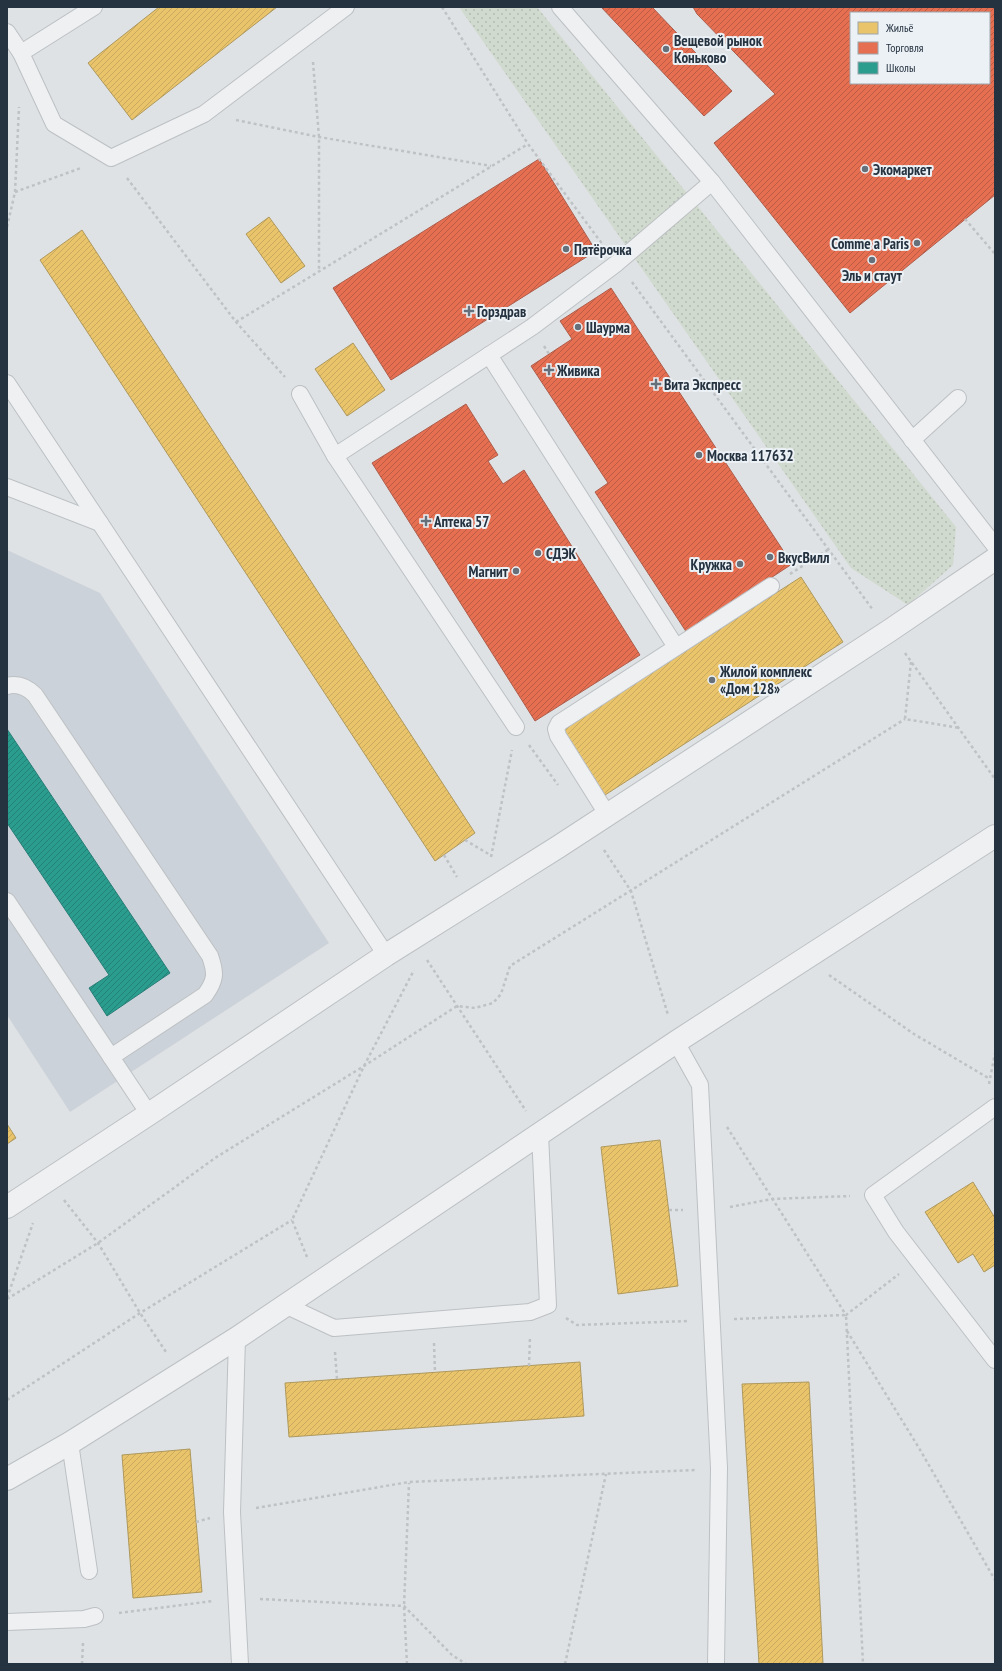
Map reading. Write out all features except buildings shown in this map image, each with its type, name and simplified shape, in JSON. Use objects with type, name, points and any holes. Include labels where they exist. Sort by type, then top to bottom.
[{"type":"street","points":[[7,1207],[150,1114],[386,955],[588,827],[889,631],[995,558]]},
{"type":"street","points":[[7,1479],[70,1443],[237,1338],[676,1042],[995,836]]},
{"type":"lane","points":[[21,54],[94,7]]},
{"type":"lane","points":[[7,32],[21,54],[54,124],[111,158],[204,114],[346,7]]},
{"type":"lane","points":[[560,7],[712,182],[995,546]]},
{"type":"lane","points":[[335,456],[532,327],[617,263],[712,182]]},
{"type":"lane","points":[[489,355],[676,647]]},
{"type":"lane","points":[[7,383],[386,955]]},
{"type":"lane","points":[[300,394],[335,456],[516,727]]},
{"type":"lane","points":[[912,440],[958,398]]},
{"type":"lane","points":[[7,487],[100,523]]},
{"type":"lane","points":[[607,814],[558,736],[557,726],[562,720],[771,586]]},
{"type":"lane","points":[[7,686],[14,684],[29,688],[35,694],[206,950],[215,970],[212,985],[205,994],[111,1057]]},
{"type":"lane","points":[[7,900],[150,1114]]},
{"type":"lane","points":[[676,1042],[700,1085],[713,1320],[719,1468],[716,1664]]},
{"type":"lane","points":[[995,1107],[873,1195],[896,1232],[995,1360]]},
{"type":"lane","points":[[285,1305],[334,1328],[530,1312],[548,1305],[540,1134]]},
{"type":"lane","points":[[237,1338],[232,1512],[240,1664]]},
{"type":"lane","points":[[70,1443],[89,1571]]},
{"type":"lane","points":[[7,1622],[84,1619],[95,1616]]},
{"type":"path","points":[[442,7],[528,144],[829,549],[960,728],[995,779]]},
{"type":"path","points":[[311,33],[319,137],[319,272]]},
{"type":"path","points":[[7,227],[15,192],[19,100]]},
{"type":"path","points":[[204,114],[319,137],[491,166]]},
{"type":"path","points":[[236,322],[528,144]]},
{"type":"path","points":[[15,192],[111,158],[236,322],[300,394]]},
{"type":"path","points":[[965,219],[995,254]]},
{"type":"path","points":[[771,586],[829,549]]},
{"type":"path","points":[[905,719],[911,661]]},
{"type":"path","points":[[7,1298],[98,1243],[215,1158],[364,1066],[456,1006],[475,1008],[493,1003],[501,994],[510,966],[905,719],[960,728]]},
{"type":"path","points":[[516,727],[561,789]]},
{"type":"path","points":[[484,893],[516,727]]},
{"type":"path","points":[[588,827],[631,891],[676,1042]]},
{"type":"path","points":[[465,840],[492,856]]},
{"type":"path","points":[[444,855],[457,877]]},
{"type":"path","points":[[386,955],[423,954],[540,1134]]},
{"type":"path","points":[[805,958],[914,1034],[990,1079]]},
{"type":"path","points":[[7,1400],[140,1313],[292,1220],[364,1066],[416,968]]},
{"type":"path","points":[[726,1125],[846,1315],[863,1664]]},
{"type":"path","points":[[48,1180],[98,1243],[140,1313],[181,1373]]},
{"type":"path","points":[[7,1298],[48,1180]]},
{"type":"path","points":[[707,1211],[772,1199],[873,1195]]},
{"type":"path","points":[[292,1220],[318,1283]]},
{"type":"path","points":[[548,1305],[577,1325],[846,1315],[918,1260]]},
{"type":"path","points":[[529,1366],[530,1312]]},
{"type":"path","points":[[433,1320],[435,1372]]},
{"type":"path","points":[[846,1330],[919,1448],[995,1580]]},
{"type":"path","points":[[232,1512],[409,1482],[719,1468]]},
{"type":"path","points":[[565,1664],[606,1474]]},
{"type":"path","points":[[407,1664],[404,1606],[409,1482]]},
{"type":"path","points":[[95,1616],[236,1598],[404,1606],[452,1655],[466,1664]]},
{"type":"shaded area","points":[[459,7],[537,7],[956,527],[953,565],[908,605],[851,568]]},
{"type":"shaded area","points":[[7,550],[100,593],[329,943],[70,1112],[7,1015]]},
{"type":"place","name":"Вещевой рынок Коньково","points":[[666,49]]},
{"type":"place","name":"Экомаркет","points":[[865,169]]},
{"type":"place","name":"Comme a Paris","points":[[917,243]]},
{"type":"place","name":"Пятёрочка","points":[[566,249]]},
{"type":"place","name":"Эль и стаут","points":[[872,260]]},
{"type":"place","name":"Горздрав","points":[[469,311]]},
{"type":"place","name":"Шаурма","points":[[578,327]]},
{"type":"place","name":"Живика","points":[[549,370]]},
{"type":"place","name":"Вита Экспресс","points":[[656,384]]},
{"type":"place","name":"Москва 117632","points":[[699,455]]},
{"type":"place","name":"Аптека 57","points":[[426,521]]},
{"type":"place","name":"СДЭК","points":[[538,553]]},
{"type":"place","name":"ВкусВилл","points":[[770,557]]},
{"type":"place","name":"Кружка","points":[[740,564]]},
{"type":"place","name":"Магнит","points":[[516,571]]},
{"type":"place","name":"Жилой комплекс «Дом 128»","points":[[712,680]]}]
